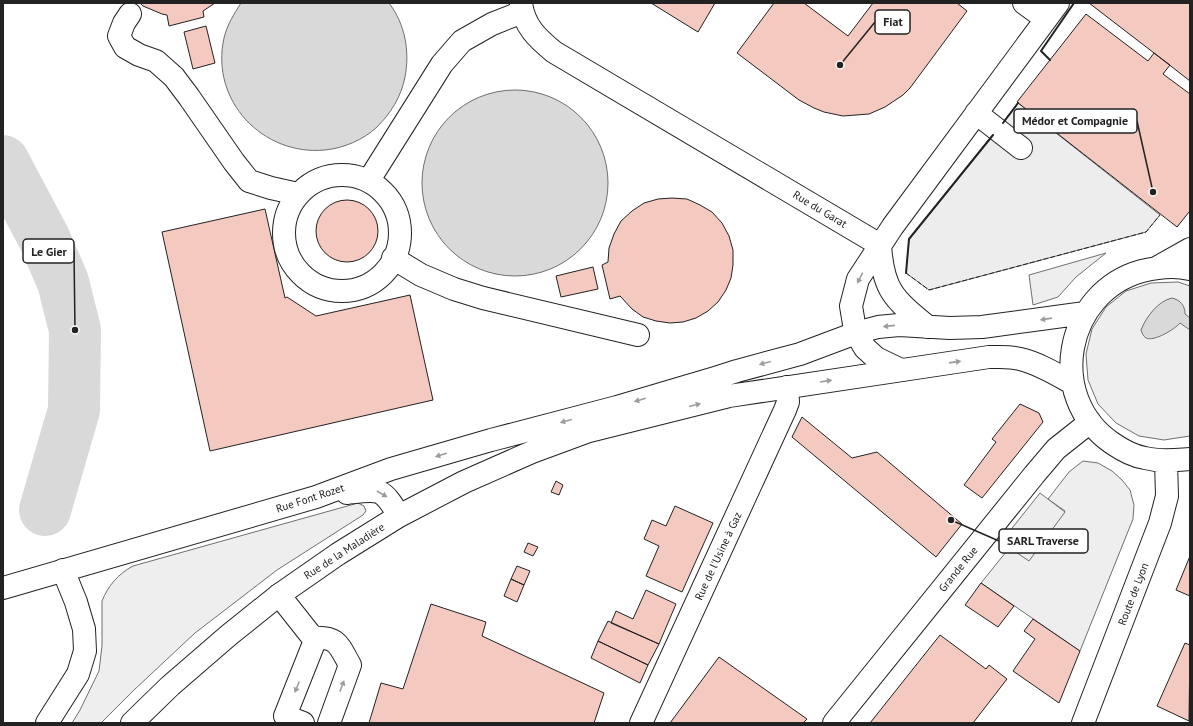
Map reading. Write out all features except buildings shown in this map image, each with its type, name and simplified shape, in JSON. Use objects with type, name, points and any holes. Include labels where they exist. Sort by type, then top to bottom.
[{"type":"main road","points":[[901,370],[876,358],[865,348],[856,333],[851,306],[854,290],[858,279],[880,245],[1052,11],[1024,3]]},
{"type":"main road","points":[[369,180],[442,64],[462,41],[522,7]]},
{"type":"main road","name":"Rue du Garat","points":[[522,7],[528,25],[535,36],[554,52],[880,245]]},
{"type":"main road","points":[[130,14],[124,23],[119,36],[125,47],[139,55],[156,61],[174,77],[249,181],[298,194]]},
{"type":"main road","points":[[976,113],[1020,148]]},
{"type":"main road","points":[[350,174],[369,180],[385,192],[396,209],[400,229],[398,249],[390,267],[375,281],[357,289],[339,291],[320,287],[304,278],[292,264],[284,246],[283,228],[288,210],[298,194],[312,182],[330,175],[350,174]]},
{"type":"main road","points":[[880,245],[885,278],[889,289],[897,301],[928,327]]},
{"type":"main road","points":[[1190,249],[1158,267],[1130,274],[1104,290],[1085,313],[1073,341],[1070,362],[1072,383],[1079,404],[1090,422],[1105,438],[1123,450],[1144,458],[1166,461],[1190,458]]},
{"type":"main road","points":[[393,258],[421,275],[454,289],[483,298],[638,335]]},
{"type":"main road","points":[[1158,267],[1190,269]]},
{"type":"main road","name":"Rue Font Rozet","points":[[3,588],[316,497],[392,469],[491,440],[617,407],[736,371],[800,354],[856,333],[878,327],[899,325],[950,328],[982,326],[1085,313]]},
{"type":"main road","points":[[589,431],[729,396],[989,357],[1005,356],[1021,359],[1049,370],[1072,383]]},
{"type":"main road","name":"Rue de l'Usine à Gaz","points":[[641,723],[785,410],[788,402],[787,387]]},
{"type":"main road","points":[[589,431],[617,407]]},
{"type":"main road","name":"Grande Rue","points":[[834,723],[1056,449],[1090,422]]},
{"type":"main road","name":"Rue de la Maladière","points":[[132,723],[176,681],[229,635],[279,595],[338,554],[399,516],[464,482],[532,452],[589,431]]},
{"type":"main road","name":"Route de Lyon","points":[[1083,723],[1160,523],[1167,496],[1166,461]]},
{"type":"main road","points":[[316,497],[376,490],[390,500],[399,516]]},
{"type":"main road","points":[[47,723],[78,674],[85,651],[84,629],[76,602],[63,570]]},
{"type":"main road","points":[[279,595],[313,638],[314,643],[285,716],[303,723]]},
{"type":"main road","points":[[313,638],[329,638],[339,645],[350,665],[329,723]]},
{"type":"shaded area","points":[[241,3],[389,3],[399,20],[405,38],[407,57],[405,77],[401,91],[387,116],[372,132],[366,136],[346,145],[325,150],[302,149],[281,144],[262,134],[246,120],[233,103],[225,83],[222,61],[225,33],[233,15]]},
{"type":"shaded area","points":[[515,90],[542,94],[559,101],[574,111],[587,124],[597,139],[604,156],[608,183],[604,210],[597,227],[587,242],[574,255],[559,265],[542,272],[515,276],[488,272],[471,265],[456,255],[443,242],[433,227],[426,210],[422,183],[426,156],[433,139],[443,124],[456,111],[471,101],[488,94]]},
{"type":"shaded area","points":[[1018,103],[1160,215],[1146,232],[929,290],[906,273],[909,239]]},
{"type":"shaded area","points":[[1106,253],[1076,277],[1058,297],[1033,305],[1029,275]]},
{"type":"shaded area","points":[[1178,282],[1190,286],[1190,436],[1164,440],[1139,436],[1116,423],[1098,404],[1088,380],[1086,354],[1092,329],[1106,307],[1126,291],[1151,283]]},
{"type":"shaded area","points":[[1172,298],[1180,302],[1183,306],[1185,314],[1190,318],[1190,330],[1180,323],[1159,337],[1150,339],[1146,338],[1141,330],[1146,320],[1157,306]]},
{"type":"shaded area","points":[[1083,461],[1098,463],[1112,471],[1130,490],[1134,505],[1133,519],[1080,651],[981,583],[1010,547],[1029,560],[1065,511],[1048,499],[1069,472]]},
{"type":"shaded area","points":[[1040,493],[1065,512],[1029,561],[1001,542]]},
{"type":"shaded area","points":[[358,503],[364,506],[366,511],[363,515],[277,570],[195,633],[101,723],[72,723],[99,671],[102,646],[102,601],[110,585],[123,573],[133,566]]},
{"type":"waterway","points":[[3,161],[44,238],[63,282],[75,330],[74,410],[45,510]]},
{"type":"fence","points":[[906,273],[929,290],[1146,232],[1160,215]]},
{"type":"wall","points":[[1050,60],[1041,51],[1074,3]]},
{"type":"wall","points":[[1003,123],[1018,103]]},
{"type":"wall","points":[[906,273],[909,239],[993,135]]},
{"type":"place","name":"Fiat","points":[[840,65]]},
{"type":"place","name":"Médor et Compagnie","points":[[1153,192]]},
{"type":"place","name":"Le Gier","points":[[75,330]]},
{"type":"place","name":"SARL Traverse","points":[[951,520]]}]
